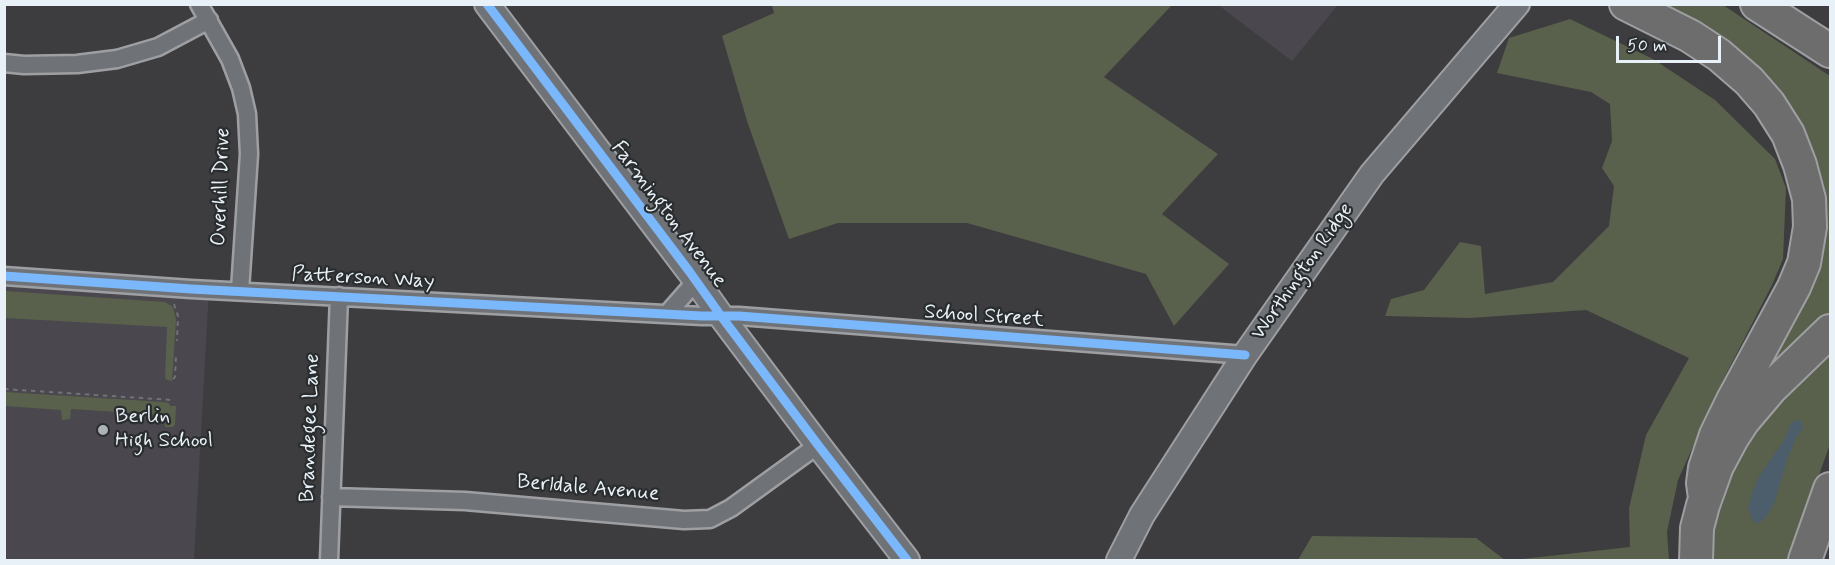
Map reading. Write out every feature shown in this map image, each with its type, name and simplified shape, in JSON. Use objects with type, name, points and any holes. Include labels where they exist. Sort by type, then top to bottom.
[{"type":"highway","points":[[1626,4],[1690,36],[1719,55],[1749,81],[1769,104],[1788,134],[1800,165],[1809,199],[1810,227],[1804,262],[1794,287],[1716,435],[1705,468],[1703,483],[1705,498]]},
{"type":"highway","points":[[1757,4],[1830,51]]},
{"type":"highway","points":[[1696,561],[1697,528],[1705,498],[1724,451],[1743,421],[1783,375],[1830,331]]},
{"type":"highway","points":[[1805,561],[1830,489]]},
{"type":"street","name":"Overhill Drive","points":[[200,4],[230,59],[241,88],[247,114],[249,154],[240,290]]},
{"type":"street","name":"Farmington Avenue","points":[[487,4],[907,561]]},
{"type":"street","name":"Worthington Ridge","points":[[1119,561],[1142,515],[1245,355],[1372,174],[1517,4]]},
{"type":"street","points":[[4,63],[78,64],[117,59],[158,47],[210,20]]},
{"type":"street","name":"Patterson Way","points":[[4,276],[191,289],[721,316]]},
{"type":"street","points":[[667,314],[696,281]]},
{"type":"street","name":"Brandegee Lane","points":[[330,561],[339,296]]},
{"type":"street","name":"School Street","points":[[721,316],[1245,355]]},
{"type":"street","name":"Berldale Avenue","points":[[331,497],[465,501],[704,520],[721,515],[818,445]]},
{"type":"path","points":[[173,379],[176,357]]},
{"type":"path","points":[[4,389],[172,400]]},
{"type":"shaded area","points":[[1218,5],[1338,5],[1292,61]]},
{"type":"shaded area","name":"Berlin High School","points":[[4,278],[209,289],[194,560],[5,560]]},
{"type":"green space","points":[[772,5],[1172,5],[1104,77],[1218,154],[1162,214],[1229,264],[1174,326],[1146,274],[967,223],[838,223],[789,239],[748,124],[722,36],[774,13]]},
{"type":"green space","points":[[1642,5],[1723,5],[1830,76],[1830,315],[1746,404],[1815,262],[1792,127]]},
{"type":"green space","points":[[1570,19],[1653,59],[1715,100],[1775,159],[1786,188],[1783,259],[1723,380],[1678,480],[1667,532],[1669,560],[1513,560],[1630,547],[1629,508],[1646,435],[1689,358],[1586,310],[1470,318],[1385,316],[1391,299],[1424,290],[1460,242],[1481,246],[1485,294],[1553,282],[1609,226],[1614,186],[1602,168],[1612,141],[1610,104],[1591,92],[1497,73],[1509,38]]},
{"type":"green space","points":[[5,291],[165,302],[173,307],[176,320],[172,381],[165,378],[167,327],[5,318]]},
{"type":"green space","points":[[1830,347],[1830,444],[1789,560],[1708,560],[1713,515],[1744,442],[1773,405]]},
{"type":"green space","points":[[5,392],[169,403],[170,406],[176,406],[175,425],[165,427],[164,415],[71,409],[70,419],[62,420],[61,410],[5,406]]},
{"type":"green space","points":[[1312,536],[1476,538],[1505,560],[1298,560]]},
{"type":"water","points":[[1801,421],[1803,428],[1788,457],[1774,503],[1766,517],[1754,523],[1748,509],[1759,476],[1783,442],[1791,423]]},
{"type":"cycle path","points":[[487,4],[907,560]]},
{"type":"cycle path","points":[[4,276],[191,289],[702,316],[739,316],[1245,355]]},
{"type":"place","name":"Berlin High School","points":[[103,430]]}]
